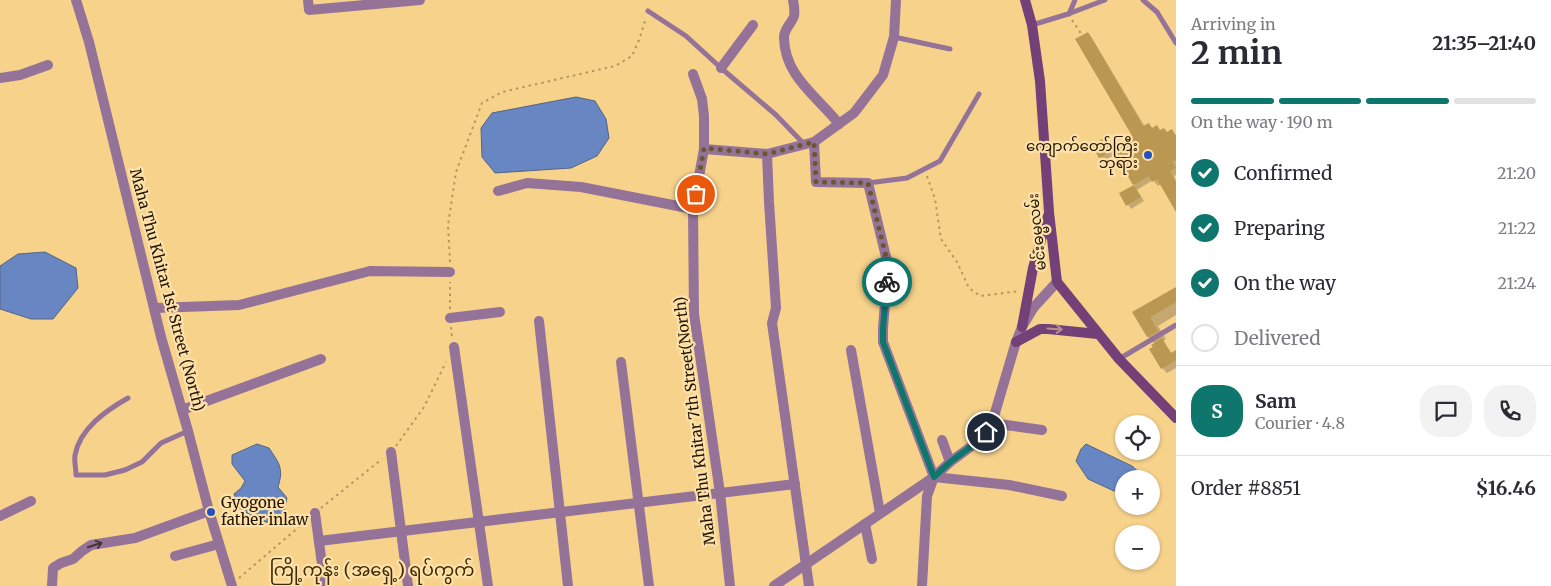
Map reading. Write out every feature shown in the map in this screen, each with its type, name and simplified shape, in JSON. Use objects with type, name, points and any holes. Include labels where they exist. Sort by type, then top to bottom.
[{"type":"main road","name":"မင်းဓမ္မလမ်း","points":[[1026,0],[1032,25],[1040,81],[1049,212],[1057,282],[1119,359],[1176,418]]},
{"type":"main road","points":[[1022,327],[1038,247],[1049,212]]},
{"type":"main road","points":[[1016,342],[1032,333],[1048,329],[1098,334]]},
{"type":"street","name":"Maha Thu Khitar 1st Street (North)","points":[[76,0],[89,42],[161,337],[209,511],[232,585]]},
{"type":"street","points":[[308,0],[310,10],[420,0]]},
{"type":"street","points":[[793,0],[794,14],[784,34],[786,50],[794,74],[810,94],[826,107],[839,124]]},
{"type":"street","points":[[704,148],[767,154],[809,143],[854,113],[883,74],[894,36],[896,0]]},
{"type":"street","points":[[721,68],[753,25]]},
{"type":"street","points":[[0,78],[20,75],[48,65]]},
{"type":"street","name":"Maha Thu Khitar 7th Street(North)","points":[[693,74],[702,99],[704,116],[704,148],[693,209],[694,314],[720,494],[730,586]]},
{"type":"street","points":[[809,143],[816,182],[868,183],[888,265],[883,342],[934,477],[927,496],[922,586]]},
{"type":"street","points":[[767,154],[776,308],[772,323],[809,586]]},
{"type":"street","points":[[498,191],[527,183],[581,186],[693,209]]},
{"type":"street","points":[[155,308],[239,305],[370,271],[450,272]]},
{"type":"street","points":[[774,586],[934,477],[950,462],[980,440],[992,423],[1022,327],[1034,307],[1057,282]]},
{"type":"street","points":[[450,318],[500,312]]},
{"type":"street","points":[[540,321],[568,586]]},
{"type":"street","points":[[454,347],[488,586]]},
{"type":"street","points":[[851,350],[880,513]]},
{"type":"street","points":[[182,410],[321,359]]},
{"type":"street","points":[[621,362],[649,586]]},
{"type":"street","points":[[992,423],[1042,430]]},
{"type":"street","points":[[942,440],[950,462]]},
{"type":"street","points":[[391,452],[408,586]]},
{"type":"street","points":[[934,477],[1009,485],[1062,496]]},
{"type":"street","points":[[319,541],[795,484]]},
{"type":"street","points":[[0,516],[31,501]]},
{"type":"street","points":[[52,586],[53,568],[73,559],[91,545],[135,538],[209,511]]},
{"type":"street","points":[[315,513],[326,586]]},
{"type":"street","points":[[865,524],[872,559]]},
{"type":"street","points":[[175,556],[219,544]]},
{"type":"lane","points":[[1068,14],[1075,0]]},
{"type":"lane","points":[[1032,25],[1105,0]]},
{"type":"lane","points":[[1143,0],[1157,12],[1176,43]]},
{"type":"lane","points":[[648,11],[686,36],[809,143]]},
{"type":"lane","points":[[894,36],[950,49]]},
{"type":"lane","points":[[868,183],[907,178],[940,162],[979,94]]},
{"type":"lane","points":[[1119,359],[1176,325]]},
{"type":"lane","points":[[128,398],[108,409],[82,438],[75,455],[76,475],[105,475],[126,470],[142,462],[160,443],[188,431]]},
{"type":"path","points":[[232,585],[315,513],[391,452],[424,407],[454,347],[450,318],[448,225],[456,172],[482,102],[502,92],[616,66],[632,56],[648,11]]},
{"type":"path","points":[[1068,14],[1082,35]]},
{"type":"path","points":[[924,169],[935,198],[941,238],[957,262],[969,288],[980,296],[1028,290]]},
{"type":"water","points":[[576,97],[595,101],[606,119],[609,138],[597,156],[571,168],[495,173],[482,157],[481,128],[492,113]]},
{"type":"water","points":[[45,252],[76,268],[78,288],[53,319],[31,319],[0,309],[0,266],[18,254]]},
{"type":"water","points":[[257,444],[269,448],[278,462],[281,475],[278,487],[287,498],[284,512],[273,523],[259,521],[238,507],[234,494],[245,481],[232,464],[232,455]]},
{"type":"water","points":[[1086,444],[1136,470],[1115,470],[1114,491],[1088,479],[1076,461],[1081,449]]},
{"type":"building","points":[[1088,32],[1143,126],[1149,123],[1152,128],[1157,125],[1160,130],[1164,128],[1167,132],[1172,129],[1176,136],[1176,160],[1172,162],[1176,168],[1170,171],[1176,182],[1176,212],[1157,179],[1152,182],[1149,176],[1133,185],[1113,151],[1129,142],[1126,136],[1131,134],[1075,39]]},
{"type":"building","points":[[1106,137],[1113,150],[1099,158],[1092,145]]},
{"type":"building","points":[[1134,185],[1141,197],[1126,206],[1119,193]]},
{"type":"building","points":[[1176,287],[1176,302],[1150,317],[1158,331],[1147,337],[1132,312]]},
{"type":"building","points":[[1162,338],[1171,353],[1176,350],[1176,360],[1161,369],[1149,349],[1153,347],[1151,345]]},
{"type":"way so far","points":[[696,194],[704,148],[767,154],[814,142],[816,182],[868,183],[888,265],[887,282]]},
{"type":"place","name":"ကျောက်တော်ကြီး ဘုရား","points":[[1148,155]]},
{"type":"place","name":"Gyogone father inlaw","points":[[211,512]]},
{"type":"district","name":"ကြို့ကုန်း (အရှေ့) ရပ်ကွက်","points":[[372,570]]},
{"type":"route","points":[[887,282],[883,342],[934,477],[950,462],[980,440],[986,432]]}]
